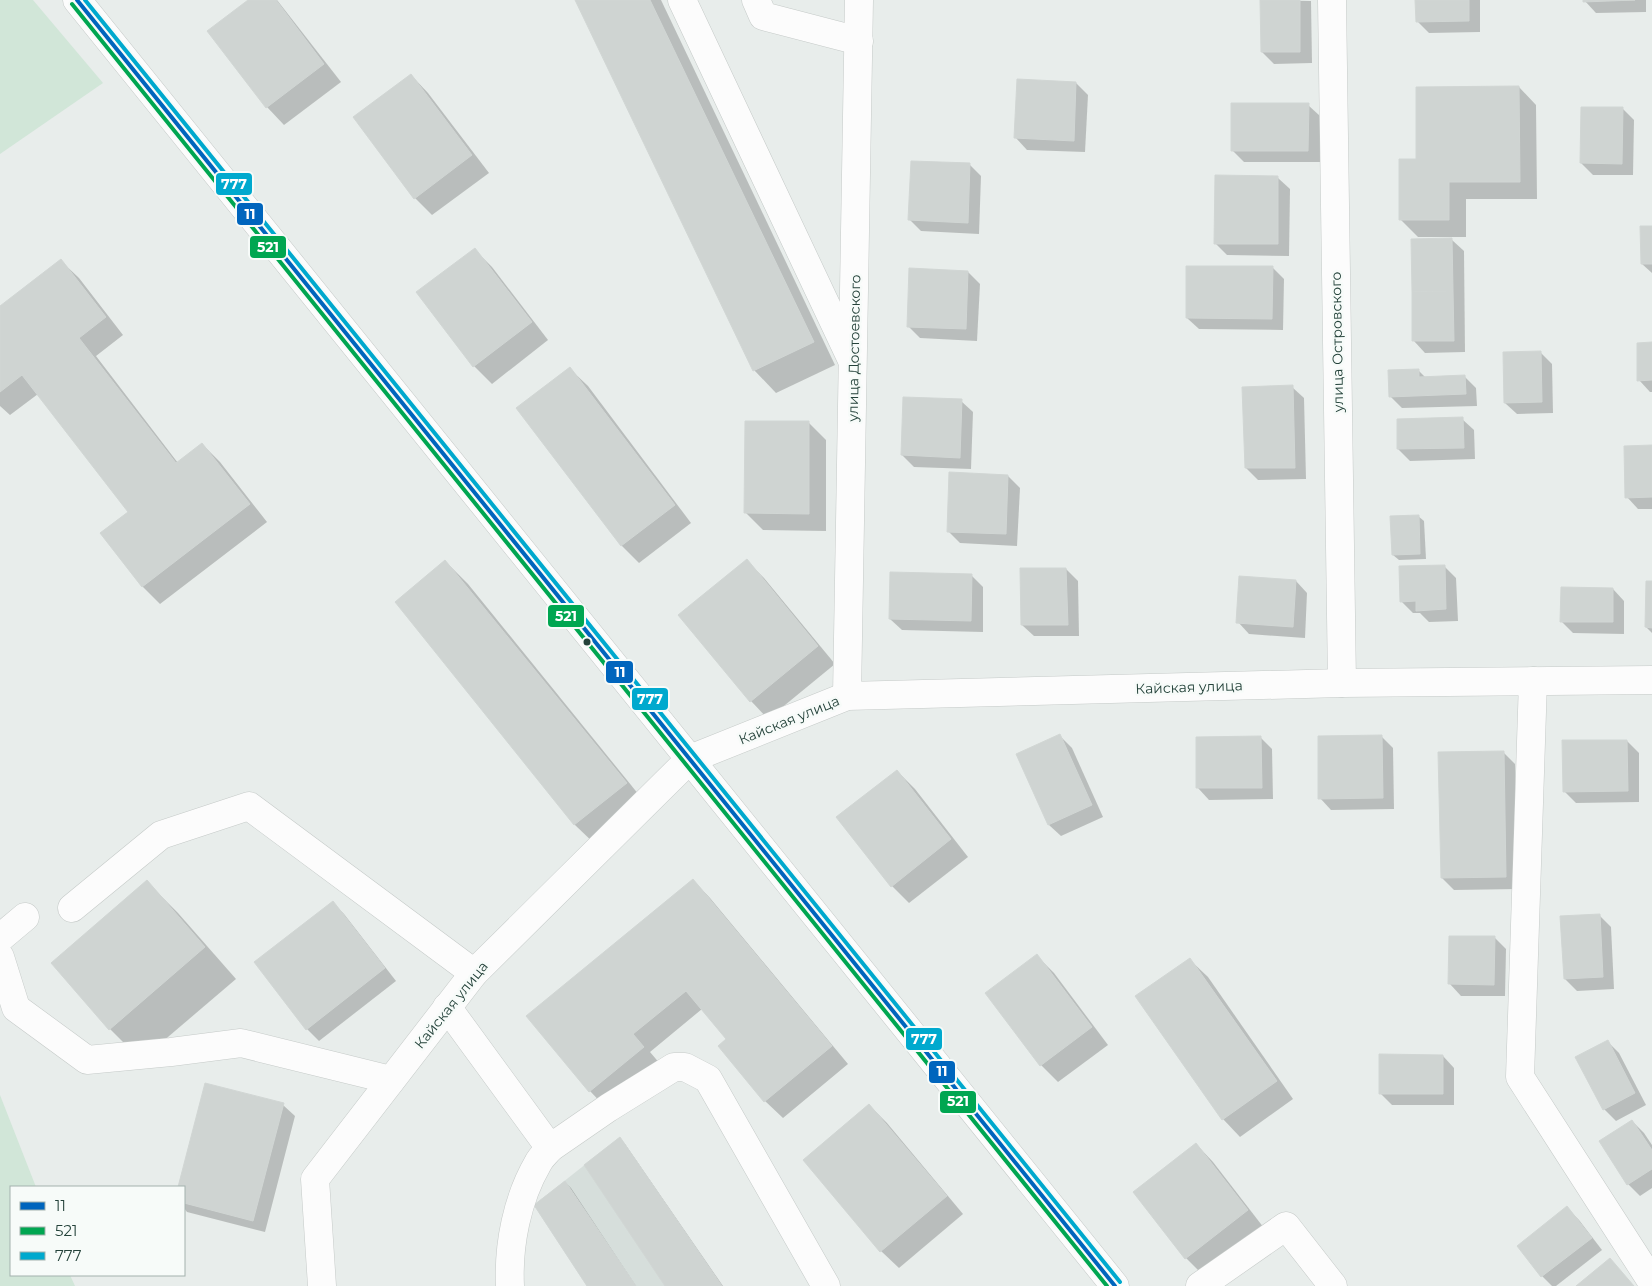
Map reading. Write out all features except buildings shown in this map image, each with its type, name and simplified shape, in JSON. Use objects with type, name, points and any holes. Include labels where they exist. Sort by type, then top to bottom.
[{"type":"street","points":[[77,0],[1115,1286]]},
{"type":"street","points":[[682,0],[853,363]]},
{"type":"street","points":[[756,0],[764,16],[859,41]]},
{"type":"street","name":"улица Достоевского","points":[[847,696],[859,0]]},
{"type":"street","name":"улица Островского","points":[[1332,0],[1342,683]]},
{"type":"street","name":"Кайская улица","points":[[322,1286],[315,1179],[474,973],[690,759],[847,696],[1342,683],[1652,680]]},
{"type":"street","points":[[1533,681],[1520,1077],[1652,1282]]},
{"type":"street","points":[[72,908],[161,835],[249,806],[474,973]]},
{"type":"street","points":[[0,938],[25,917]]},
{"type":"street","points":[[0,957],[16,1008],[88,1060],[240,1043],[391,1080]]},
{"type":"street","points":[[447,1007],[550,1148]]},
{"type":"street","points":[[510,1286],[509,1263],[521,1199],[538,1161],[550,1148],[608,1108],[674,1067],[685,1067],[708,1079],[826,1286]]},
{"type":"street","points":[[1200,1286],[1286,1226],[1333,1286]]},
{"type":"shaded area","points":[[620,1137],[722,1286],[587,1286],[534,1205]]},
{"type":"green space","points":[[0,0],[33,0],[103,83],[0,154]]},
{"type":"green space","points":[[0,1095],[36,1186],[10,1186],[10,1276],[70,1276],[75,1286],[0,1286]]},
{"type":"transit line","name":"11","points":[[77,0],[1115,1286]]},
{"type":"transit line","name":"777","points":[[85,0],[1120,1282]]},
{"type":"transit line","name":"521","points":[[72,4],[1107,1286]]}]
